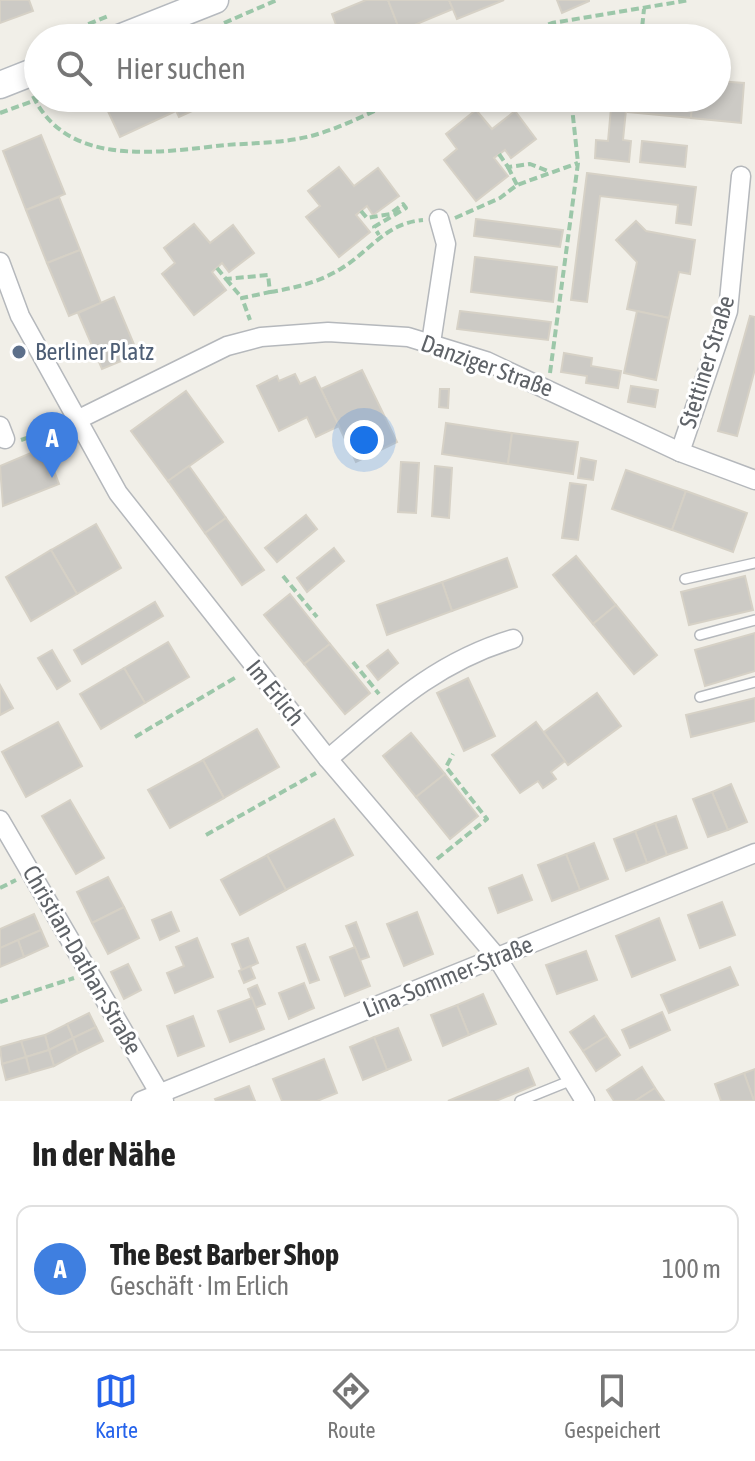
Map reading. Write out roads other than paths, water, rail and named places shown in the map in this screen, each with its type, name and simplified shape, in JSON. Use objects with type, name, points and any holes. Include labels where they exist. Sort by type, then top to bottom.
[{"type":"main road","points":[[154,24],[215,0]]},
{"type":"street","name":"Stettiner Straße","points":[[680,452],[728,311],[741,176]]},
{"type":"street","points":[[431,343],[446,244],[439,219]]},
{"type":"street","name":"Im Erlich","points":[[0,262],[20,316],[75,421],[118,493],[253,667],[496,956],[585,1101]]},
{"type":"street","name":"Danziger Straße","points":[[75,421],[214,351],[257,338],[328,332],[408,337],[548,387],[680,452],[755,480]]},
{"type":"street","points":[[331,761],[435,671],[480,649],[513,639]]},
{"type":"street","name":"Christian-Dathan-Straße","points":[[0,820],[162,1098]]},
{"type":"street","name":"Lina-Sommer-Straße","points":[[141,1101],[162,1098],[496,956],[755,853]]},
{"type":"lane","points":[[685,579],[755,563]]},
{"type":"lane","points":[[700,635],[755,620]]},
{"type":"lane","points":[[700,697],[755,682]]},
{"type":"lane","points":[[520,1101],[572,1080]]},
{"type":"place","name":"Berliner Platz","points":[[19,352]]},
{"type":"place","name":"The Best Barber Shop","points":[[52,478]]}]
